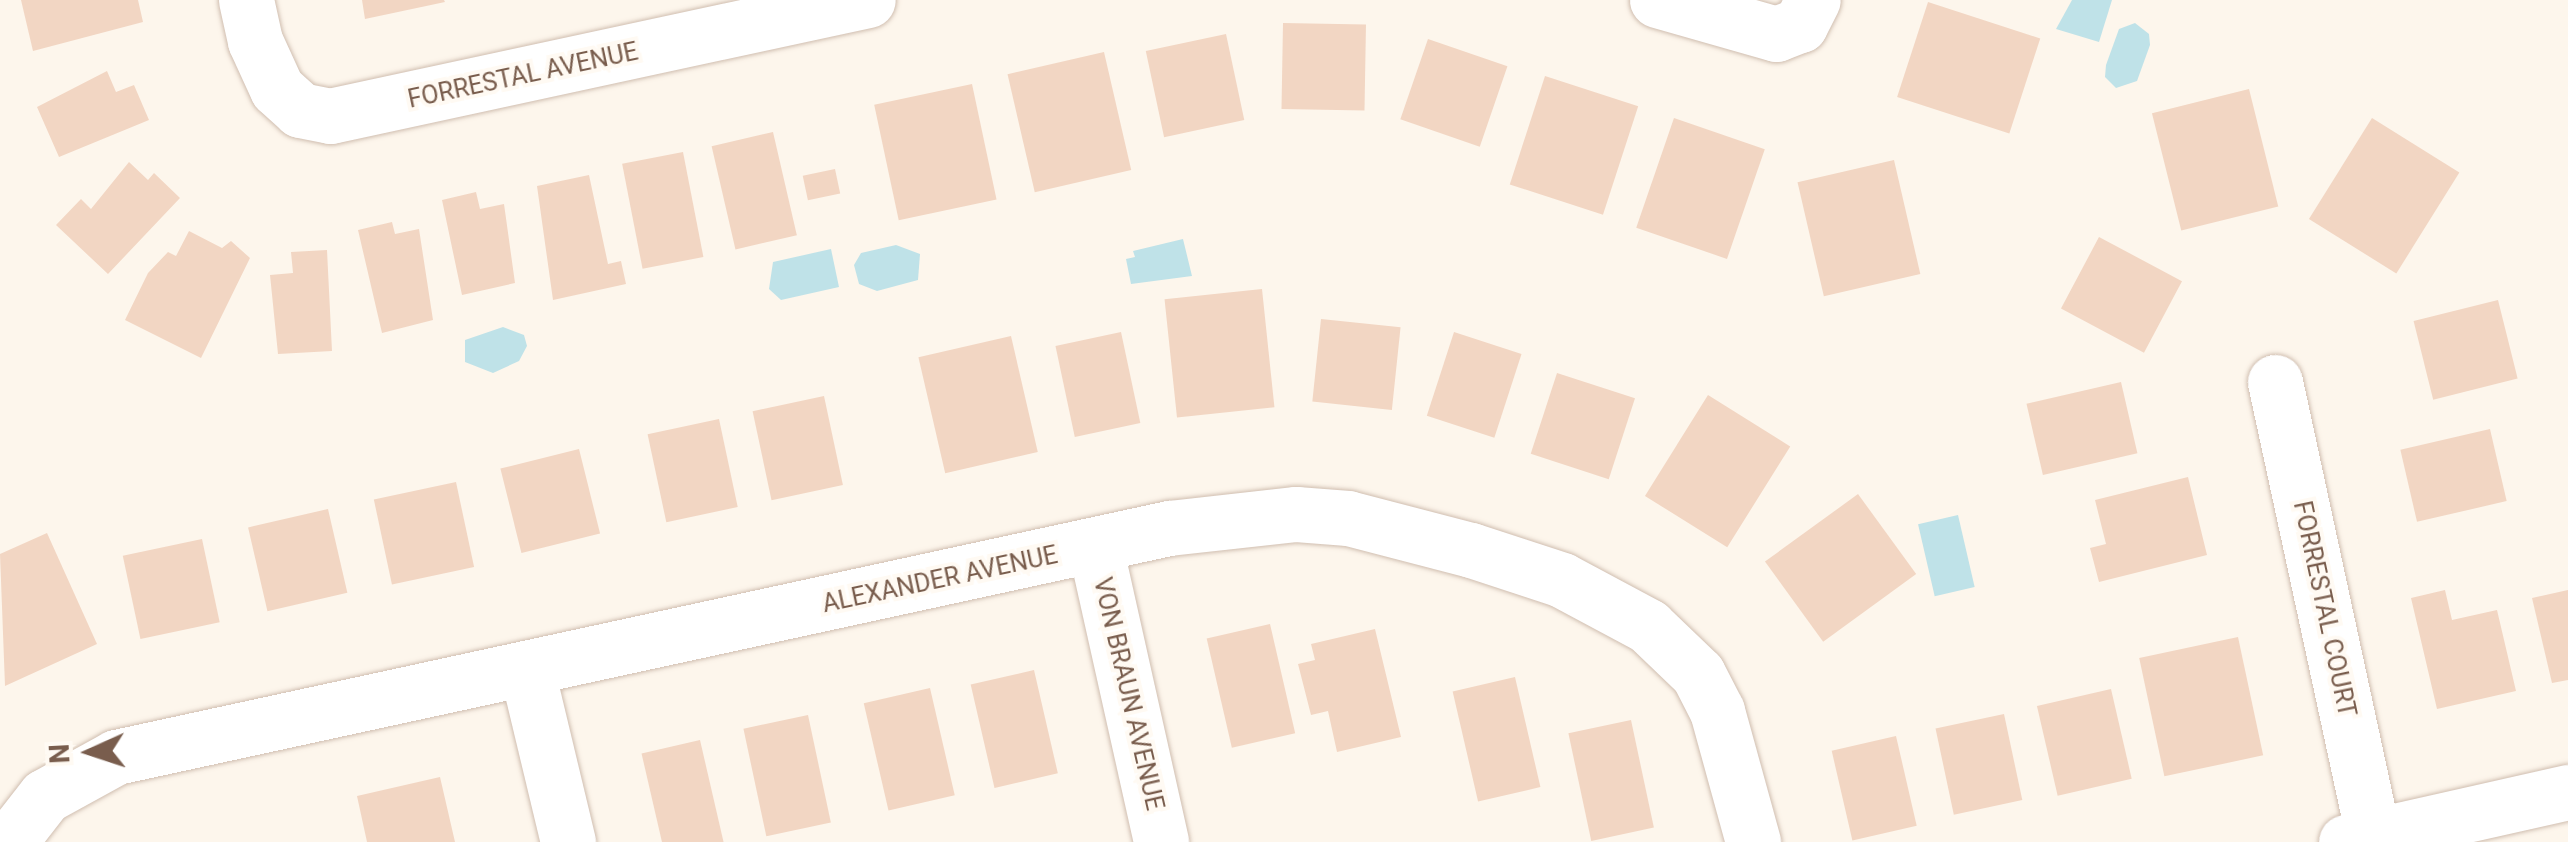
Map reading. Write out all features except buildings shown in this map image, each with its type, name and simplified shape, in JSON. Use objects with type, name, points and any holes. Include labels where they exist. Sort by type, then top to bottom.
[{"type":"street","name":"FORRESTAL AVENUE","points":[[246,0],[255,41],[277,88],[300,110],[330,116],[868,0]]},
{"type":"street","points":[[1656,0],[1761,32],[1802,16]]},
{"type":"street","name":"FORRESTAL COURT","points":[[2274,382],[2360,839]]},
{"type":"street","name":"ALEXANDER AVENUE","points":[[9,842],[45,796],[116,757],[527,671],[1169,528],[1296,514],[1366,523],[1562,580],[1648,626],[1698,674],[1718,711],[1753,842]]},
{"type":"street","name":"VON BRAUN AVENUE","points":[[1095,546],[1161,842]]},
{"type":"street","points":[[527,671],[568,842]]},
{"type":"street","points":[[2360,839],[2568,792]]},
{"type":"water","points":[[2072,0],[2112,0],[2099,42],[2056,29]]},
{"type":"water","points":[[2135,23],[2149,34],[2150,45],[2137,81],[2116,88],[2105,77],[2106,65],[2119,29]]},
{"type":"water","points":[[1183,239],[1192,276],[1131,284],[1126,259],[1135,257],[1133,251]]},
{"type":"water","points":[[896,245],[920,254],[918,280],[877,291],[859,284],[854,265],[861,253]]},
{"type":"water","points":[[831,249],[839,287],[781,300],[769,289],[773,262]]},
{"type":"water","points":[[503,327],[524,335],[527,346],[519,361],[493,373],[465,362],[465,340]]},
{"type":"water","points":[[1958,515],[1975,587],[1935,596],[1918,524]]}]
